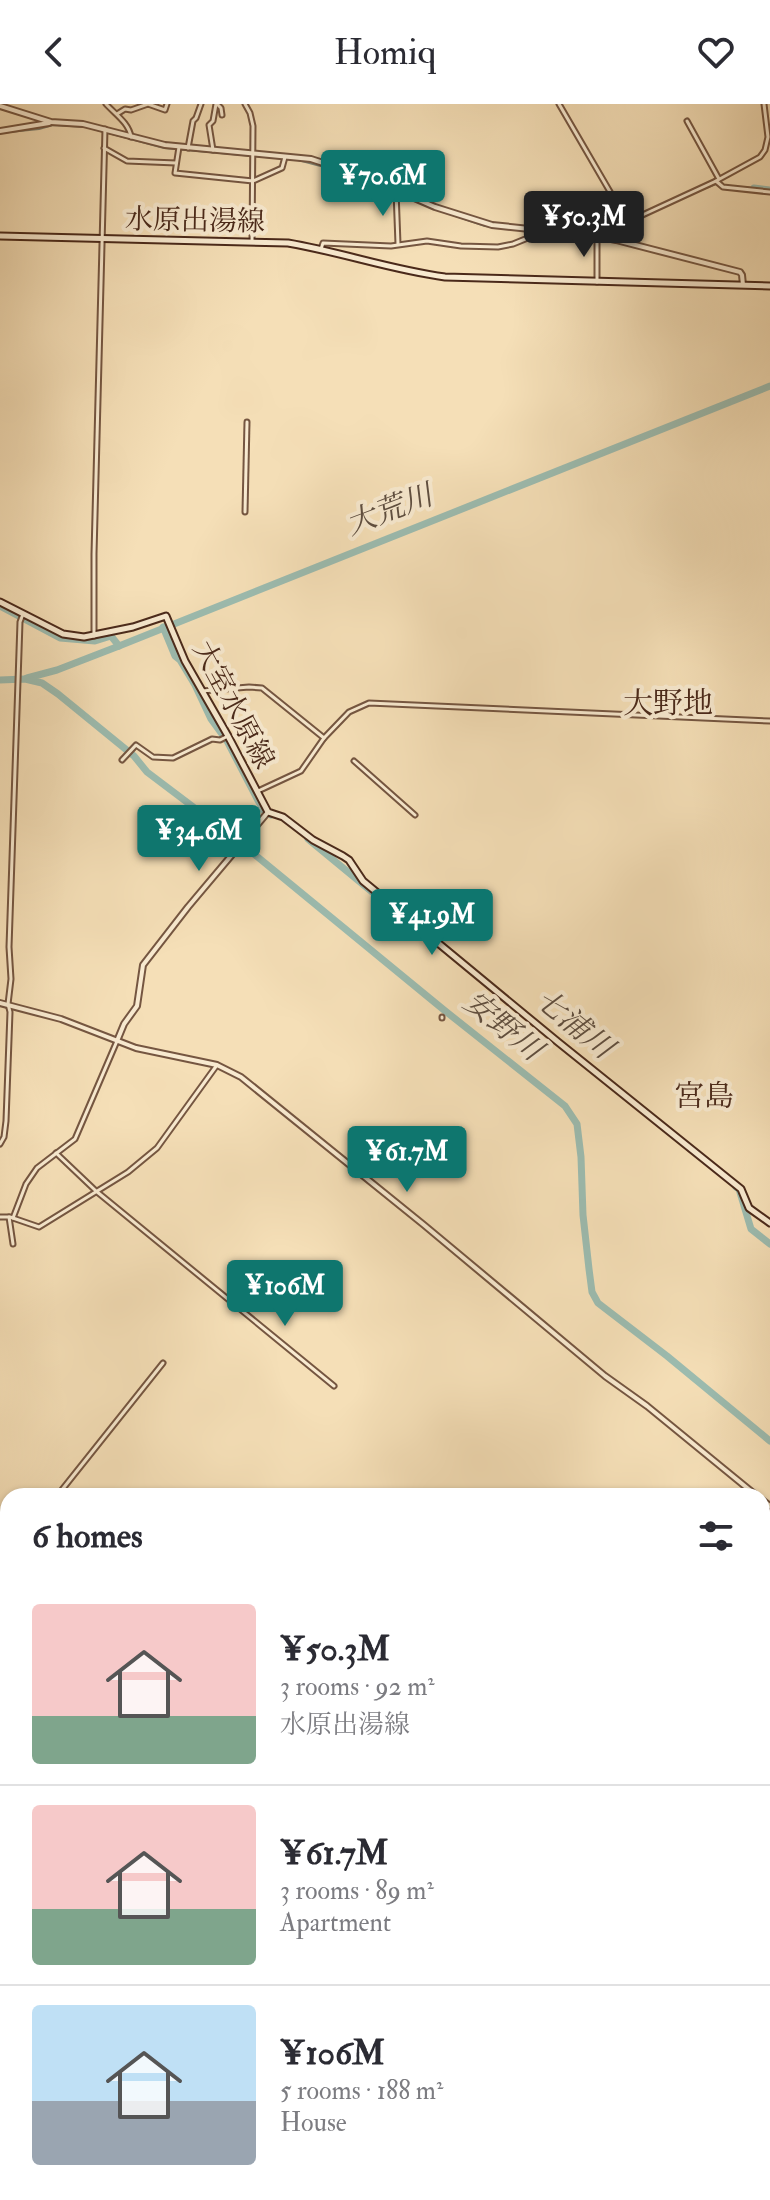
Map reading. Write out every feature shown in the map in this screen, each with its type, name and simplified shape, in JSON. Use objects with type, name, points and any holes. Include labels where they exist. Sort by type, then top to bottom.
[{"type":"main road","name":"水原出湯線","points":[[0,236],[288,243],[410,272],[445,277],[770,286]]},
{"type":"main road","name":"大室水原線","points":[[0,602],[22,616],[63,634],[94,636],[166,616],[185,661],[268,812],[283,817],[313,840],[349,860],[363,881],[401,913],[741,1189],[749,1208],[770,1223]]},
{"type":"street","points":[[106,104],[130,130],[131,137]]},
{"type":"street","points":[[117,114],[148,104],[165,110],[167,104]]},
{"type":"street","points":[[188,148],[193,121],[201,104]]},
{"type":"street","points":[[213,150],[209,125],[213,121],[216,104],[221,108],[222,115]]},
{"type":"street","points":[[245,104],[253,121],[252,242]]},
{"type":"street","points":[[559,104],[627,221]]},
{"type":"street","points":[[597,236],[748,165],[765,150],[768,137],[764,104]]},
{"type":"street","points":[[0,106],[51,122],[83,124],[165,145],[325,163],[492,225],[597,236],[740,272],[743,285]]},
{"type":"street","points":[[687,121],[723,187],[770,192]]},
{"type":"street","points":[[0,131],[51,122]]},
{"type":"street","points":[[94,636],[105,129]]},
{"type":"street","points":[[179,147],[175,173],[253,181],[282,168],[285,157]]},
{"type":"street","points":[[104,148],[127,161],[176,163]]},
{"type":"street","points":[[396,191],[398,244]]},
{"type":"street","points":[[321,249],[323,243],[398,244],[427,241],[498,247],[513,244],[543,230]]},
{"type":"street","points":[[597,236],[597,282]]},
{"type":"street","points":[[245,512],[247,422]]},
{"type":"street","points":[[0,1144],[6,1121],[11,979],[9,947],[22,616]]},
{"type":"street","points":[[201,691],[262,688],[324,738]]},
{"type":"street","points":[[257,791],[305,768],[324,738],[349,712],[369,703],[770,721]]},
{"type":"street","points":[[123,759],[136,745],[153,757],[173,758],[212,739],[220,740],[228,736]]},
{"type":"street","points":[[354,761],[415,815]]},
{"type":"street","points":[[13,1244],[11,1218],[26,1184],[37,1168],[75,1139],[124,1024],[137,1006],[143,965],[268,812]]},
{"type":"street","points":[[0,1003],[61,1019],[136,1048],[217,1065],[241,1077],[605,1376],[748,1488]]},
{"type":"street","points":[[0,1217],[39,1227],[128,1172],[157,1148],[217,1065]]},
{"type":"street","points":[[56,1153],[96,1191],[334,1386]]},
{"type":"street","points":[[63,1488],[163,1363]]},
{"type":"waterway","points":[[0,133],[53,125],[86,127],[164,148],[298,160],[347,173]]},
{"type":"waterway","points":[[686,196],[716,184],[729,186]]},
{"type":"waterway","points":[[736,187],[754,188]]},
{"type":"waterway","points":[[386,188],[485,226],[580,237],[594,242],[603,239]]},
{"type":"waterway","points":[[754,188],[770,190]]},
{"type":"waterway","points":[[608,235],[641,217]]},
{"type":"waterway","name":"大荒川","points":[[27,678],[119,646],[770,386]]},
{"type":"waterway","points":[[0,606],[60,638],[95,641],[111,636],[119,646]]},
{"type":"waterway","name":"七浦川","points":[[163,627],[175,656],[195,685],[263,810],[271,815]]},
{"type":"waterway","name":"安野川","points":[[0,680],[25,679],[42,683],[58,694],[134,756],[147,772],[237,840],[565,1106],[577,1124],[589,1269],[592,1292],[598,1303],[770,1441]]},
{"type":"waterway","name":"七浦川","points":[[308,839],[394,910]]},
{"type":"waterway","name":"七浦川","points":[[736,1187],[751,1229],[770,1244]]},
{"type":"district","name":"大野地","points":[[668,703]]},
{"type":"district","name":"宮島","points":[[704,1096]]}]
